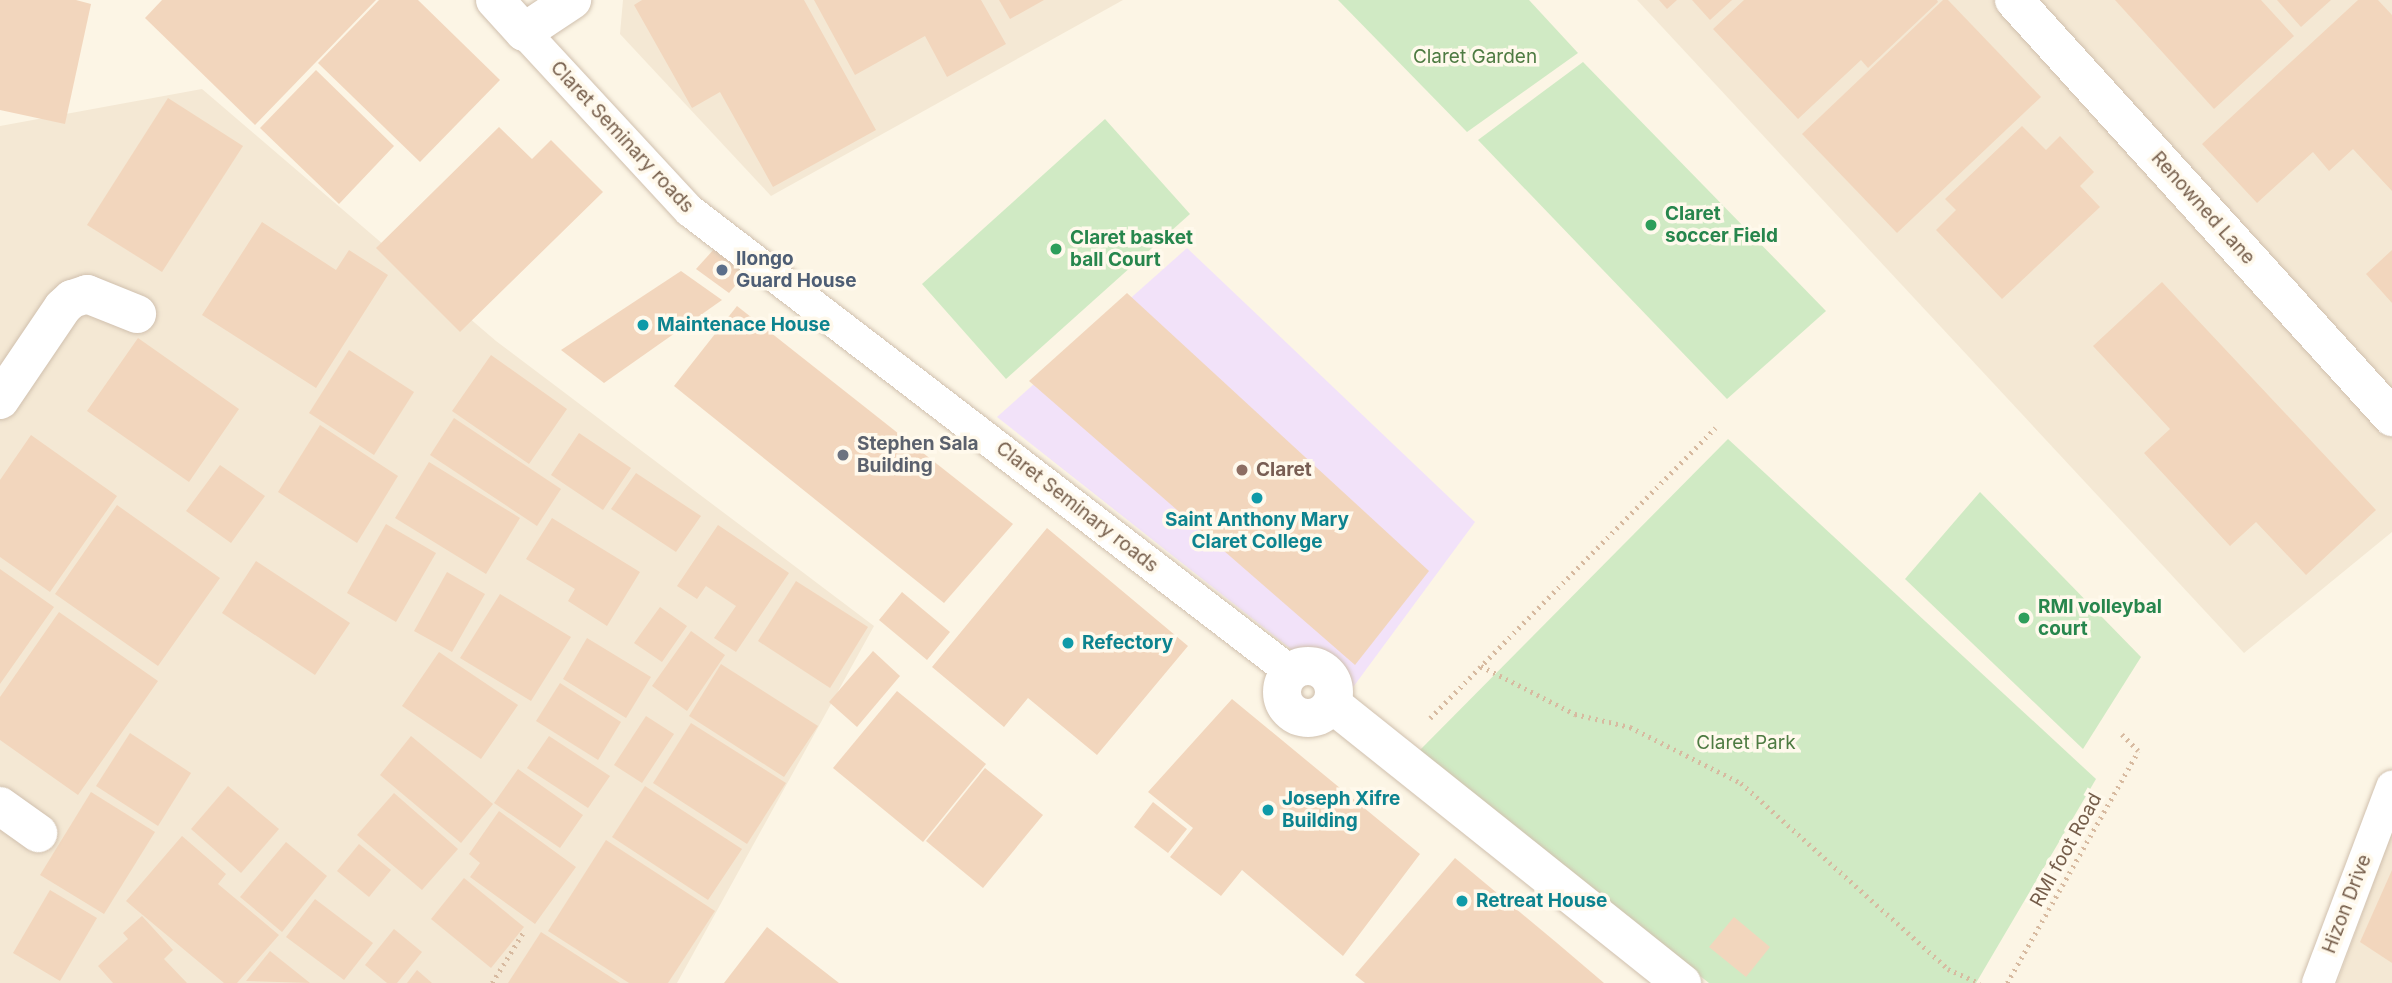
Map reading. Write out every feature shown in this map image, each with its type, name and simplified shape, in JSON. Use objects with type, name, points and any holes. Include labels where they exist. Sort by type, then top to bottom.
[{"type":"street","points":[[495,0],[524,32],[572,0]]},
{"type":"street","name":"Renowned Lane","points":[[2014,0],[2392,417]]},
{"type":"street","points":[[0,400],[72,299],[86,294],[137,314]]},
{"type":"street","points":[[1291,672],[1282,692],[1284,704],[1292,712],[1302,718],[1314,718],[1332,704],[1682,983]]},
{"type":"street","points":[[0,806],[38,833]]},
{"type":"lane","name":"Claret Seminary roads","points":[[524,32],[690,211],[1291,672]]},
{"type":"lane","name":"Hizon Drive","points":[[2318,983],[2392,786]]},
{"type":"path","points":[[1395,754],[1715,428]]},
{"type":"path","points":[[1481,666],[1575,714],[1630,727],[1741,783],[1948,969],[1980,983]]},
{"type":"path","name":"RMI foot Road","points":[[2007,983],[2138,751],[2122,735]]},
{"type":"path","points":[[492,983],[524,931]]},
{"type":"shaded area","points":[[623,0],[1123,0],[771,196],[620,34]]},
{"type":"shaded area","points":[[1637,0],[2392,0],[2392,532],[2244,653]]},
{"type":"shaded area","points":[[202,89],[496,341],[874,626],[677,983],[0,983],[0,126]]},
{"type":"shaded area","name":"Claret","points":[[1187,248],[1475,522],[1348,694],[997,417]]},
{"type":"shaded area","points":[[2392,831],[2392,983],[2337,983]]},
{"type":"green space","name":"Claret Garden","points":[[1338,0],[1529,0],[1578,53],[1467,132]]},
{"type":"green space","name":"Claret soccer Field","points":[[1583,62],[1826,311],[1727,399],[1478,140]]},
{"type":"green space","name":"Claret basket ball Court","points":[[1105,119],[1190,214],[1006,379],[922,284]]},
{"type":"green space","name":"Claret Park","points":[[1728,439],[2096,779],[1976,983],[1709,983],[1417,753]]},
{"type":"green space","name":"RMI volleybal court","points":[[1980,492],[2141,657],[2083,749],[1905,579]]},
{"type":"building","points":[[0,0],[76,0],[91,4],[65,124],[0,110]]},
{"type":"building","points":[[162,0],[376,0],[255,125],[145,18]]},
{"type":"building","points":[[379,0],[418,0],[500,80],[420,162],[318,63]]},
{"type":"building","points":[[642,0],[804,0],[876,130],[773,187],[720,92],[692,108],[634,5]]},
{"type":"building","points":[[814,0],[981,0],[1006,44],[947,77],[925,36],[855,75]]},
{"type":"building","points":[[999,0],[1044,0],[1010,19]]},
{"type":"building","points":[[1659,0],[1677,0],[1667,9]]},
{"type":"building","points":[[1692,0],[1732,0],[1710,20]]},
{"type":"building","points":[[1744,0],[1938,2],[1868,68],[1861,60],[1798,119],[1713,29]]},
{"type":"building","points":[[1943,0],[1948,0],[2041,97],[1897,233],[1802,134]]},
{"type":"building","points":[[2115,0],[2261,0],[2294,36],[2214,109]]},
{"type":"building","points":[[2277,0],[2331,0],[2301,27]]},
{"type":"building","points":[[2358,0],[2378,0],[2392,15],[2392,191],[2353,149],[2329,171],[2313,152],[2257,203],[2202,144]]},
{"type":"building","points":[[316,70],[394,146],[339,204],[260,128]]},
{"type":"building","points":[[168,98],[243,146],[162,272],[87,225]]},
{"type":"building","points":[[2022,126],[2046,150],[2060,136],[2094,172],[2080,186],[2100,207],[2002,299],[1936,230],[1956,210],[1945,199]]},
{"type":"building","points":[[499,127],[532,159],[551,140],[603,192],[460,332],[376,248]]},
{"type":"building","points":[[262,222],[336,270],[349,250],[388,275],[316,388],[202,315]]},
{"type":"building","name":"Ilongo Guard House","points":[[715,248],[747,272],[729,293],[696,269]]},
{"type":"building","points":[[2392,250],[2392,303],[2366,274]]},
{"type":"building","name":"Maintenace House","points":[[681,271],[722,300],[604,383],[561,350]]},
{"type":"building","points":[[2162,282],[2376,510],[2306,575],[2256,522],[2230,546],[2144,453],[2170,429],[2093,346]]},
{"type":"building","name":"Saint Anthony Mary Claret College","points":[[1127,293],[1429,571],[1355,665],[1029,381]]},
{"type":"building","name":"Stephen Sala Building","points":[[737,306],[1013,524],[944,603],[674,386]]},
{"type":"building","points":[[138,338],[239,409],[189,482],[87,411]]},
{"type":"building","points":[[349,350],[414,392],[374,455],[309,413]]},
{"type":"building","points":[[491,355],[567,409],[529,464],[452,411]]},
{"type":"building","points":[[454,418],[561,489],[537,526],[430,455]]},
{"type":"building","points":[[320,425],[398,476],[357,543],[278,492]]},
{"type":"building","points":[[579,433],[631,468],[603,510],[551,475]]},
{"type":"building","points":[[31,435],[117,496],[50,592],[0,557],[0,480]]},
{"type":"building","points":[[429,462],[520,518],[486,574],[395,518]]},
{"type":"building","points":[[220,465],[265,496],[231,543],[186,511]]},
{"type":"building","points":[[636,473],[701,516],[676,552],[611,509]]},
{"type":"building","points":[[117,505],[220,578],[158,666],[55,594]]},
{"type":"building","points":[[552,518],[640,572],[607,626],[568,601],[575,589],[526,559]]},
{"type":"building","points":[[386,524],[436,553],[396,622],[347,593]]},
{"type":"building","points":[[718,525],[789,573],[736,652],[714,638],[736,606],[706,586],[697,599],[677,586]]},
{"type":"building","name":"Refectory","points":[[1047,528],[1188,646],[1097,755],[1028,698],[1004,727],[932,667]]},
{"type":"building","points":[[256,561],[350,623],[315,675],[222,613]]},
{"type":"building","points":[[0,569],[54,607],[0,684]]},
{"type":"building","points":[[447,572],[485,594],[452,652],[414,631]]},
{"type":"building","points":[[796,581],[868,627],[830,688],[758,641]]},
{"type":"building","points":[[902,592],[950,632],[927,660],[879,620]]},
{"type":"building","points":[[500,594],[571,637],[531,701],[460,658]]},
{"type":"building","points":[[660,607],[687,626],[662,662],[634,643]]},
{"type":"building","points":[[59,612],[158,681],[78,795],[0,740],[0,697]]},
{"type":"building","points":[[691,631],[725,655],[687,711],[652,686]]},
{"type":"building","points":[[587,638],[651,677],[626,718],[563,679]]},
{"type":"building","points":[[873,651],[900,676],[857,727],[829,702]]},
{"type":"building","points":[[439,652],[518,705],[481,759],[402,706]]},
{"type":"building","points":[[721,664],[818,726],[784,777],[689,716]]},
{"type":"building","points":[[560,683],[621,722],[598,760],[536,721]]},
{"type":"building","points":[[897,691],[986,764],[923,842],[833,768]]},
{"type":"building","name":"Joseph Xifre Building","points":[[1232,699],[1420,854],[1343,956],[1242,870],[1221,896],[1170,857],[1193,828],[1148,792]]},
{"type":"building","points":[[646,716],[674,734],[642,783],[614,765]]},
{"type":"building","points":[[691,723],[786,783],[747,844],[653,783]]},
{"type":"building","points":[[130,733],[191,773],[158,826],[96,786]]},
{"type":"building","points":[[411,736],[493,804],[461,843],[380,775]]},
{"type":"building","points":[[549,736],[610,776],[588,808],[527,768]]},
{"type":"building","points":[[985,768],[1043,815],[983,888],[926,841]]},
{"type":"building","points":[[518,769],[583,815],[560,848],[494,803]]},
{"type":"building","points":[[228,786],[279,829],[241,873],[191,829]]},
{"type":"building","points":[[645,786],[742,849],[708,900],[612,837]]},
{"type":"building","points":[[91,792],[155,832],[104,914],[40,875]]},
{"type":"building","points":[[394,793],[458,849],[422,890],[357,835]]},
{"type":"building","points":[[1153,802],[1187,829],[1168,853],[1134,827]]},
{"type":"building","points":[[499,811],[576,867],[535,924],[470,877],[480,863],[469,854]]},
{"type":"building","points":[[182,836],[226,874],[218,884],[279,935],[237,983],[224,983],[126,901]]},
{"type":"building","points":[[606,840],[715,911],[668,983],[629,983],[548,931]]},
{"type":"building","points":[[286,842],[327,876],[282,932],[240,897]]},
{"type":"building","points":[[359,844],[391,870],[369,897],[337,871]]},
{"type":"building","name":"Retreat House","points":[[1455,858],[1604,983],[1365,983],[1355,975]]},
{"type":"building","points":[[2392,870],[2392,963],[2360,942]]},
{"type":"building","points":[[464,878],[524,927],[491,968],[431,919]]},
{"type":"building","points":[[50,890],[97,918],[60,981],[13,953]]},
{"type":"building","points":[[315,899],[373,943],[344,980],[286,937]]},
{"type":"building","points":[[142,916],[173,950],[164,959],[187,983],[113,983],[98,966],[128,939],[123,933]]},
{"type":"building","points":[[1734,917],[1770,947],[1746,977],[1709,947]]},
{"type":"building","points":[[767,927],[839,983],[724,983]]},
{"type":"building","points":[[394,929],[422,952],[397,983],[387,983],[365,965]]},
{"type":"building","points":[[541,932],[620,983],[508,983]]},
{"type":"building","points":[[270,951],[310,983],[246,981]]},
{"type":"building","points":[[417,970],[432,983],[407,983]]},
{"type":"place","name":"Claret soccer Field","points":[[1651,225]]},
{"type":"place","name":"Claret basket ball Court","points":[[1056,249]]},
{"type":"place","name":"Ilongo Guard House","points":[[722,270]]},
{"type":"place","name":"Maintenace House","points":[[643,325]]},
{"type":"place","name":"Stephen Sala Building","points":[[843,455]]},
{"type":"place","name":"Claret","points":[[1242,470]]},
{"type":"place","name":"Saint Anthony Mary Claret College","points":[[1257,498]]},
{"type":"place","name":"RMI volleybal court","points":[[2024,618]]},
{"type":"place","name":"Refectory","points":[[1068,643]]},
{"type":"place","name":"Joseph Xifre Building","points":[[1268,810]]},
{"type":"place","name":"Retreat House","points":[[1462,901]]}]
